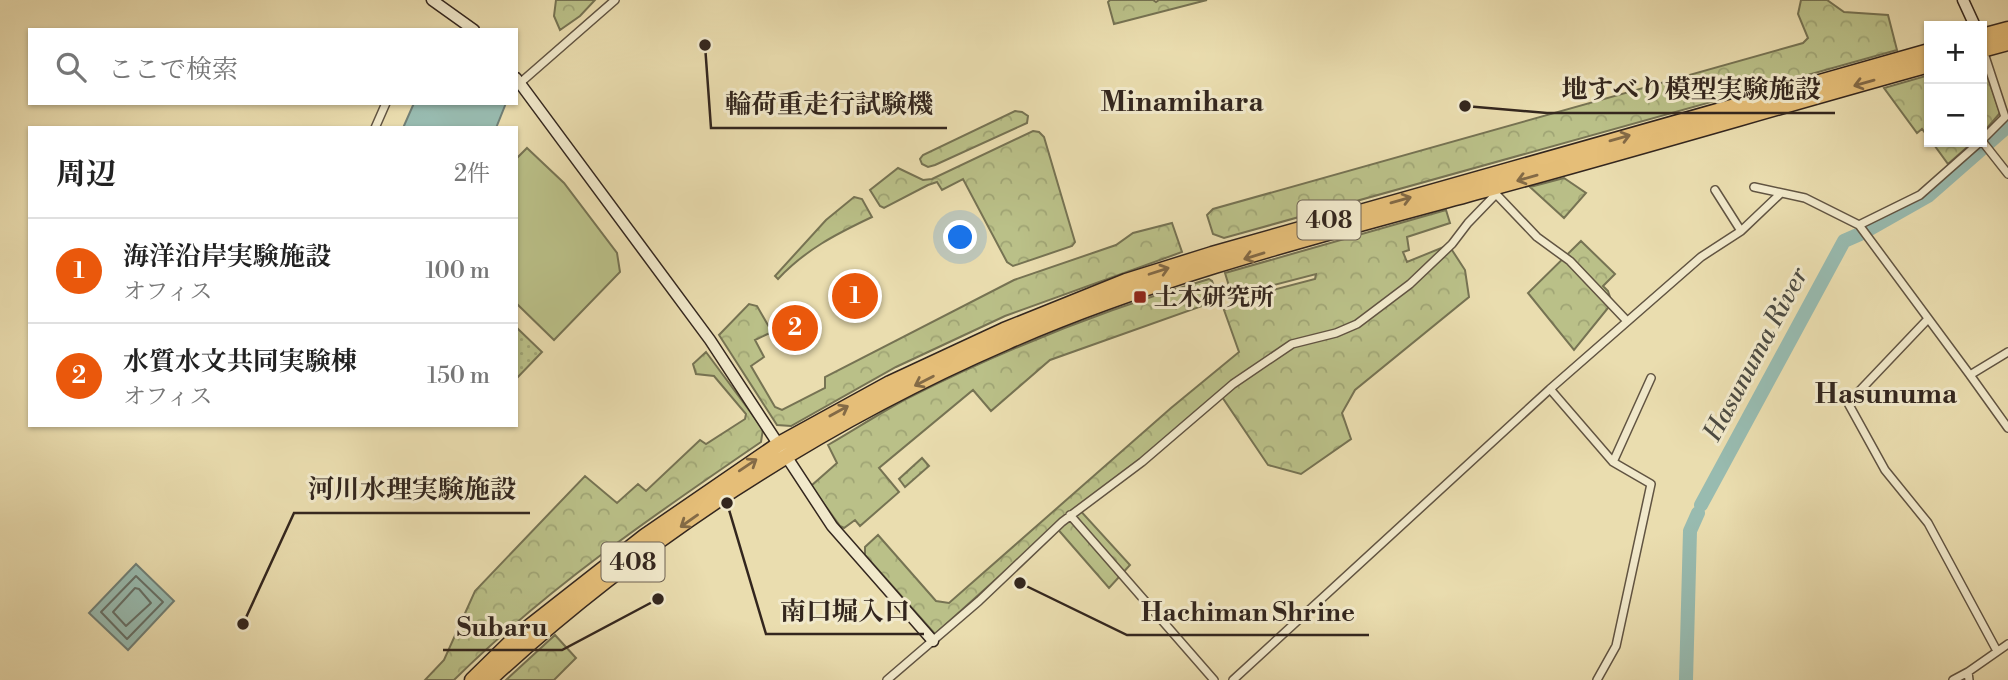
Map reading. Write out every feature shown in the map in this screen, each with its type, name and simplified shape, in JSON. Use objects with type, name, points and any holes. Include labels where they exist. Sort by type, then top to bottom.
[{"type":"highway","points":[[1987,42],[2008,29]]},
{"type":"highway","points":[[1987,45],[2008,43]]},
{"type":"highway","name":"408","points":[[489,680],[645,536],[890,383],[949,355],[1126,281],[1212,254],[1924,52]]},
{"type":"highway","name":"408","points":[[783,449],[954,366],[1134,291],[1496,191],[1924,66]]},
{"type":"highway","name":"408","points":[[472,680],[515,638],[579,595]]},
{"type":"street","points":[[432,0],[471,28]]},
{"type":"street","points":[[615,0],[518,81],[710,340],[832,526],[933,641]]},
{"type":"street","points":[[1963,0],[1973,21]]},
{"type":"street","points":[[1987,61],[2005,117],[1987,136]]},
{"type":"street","points":[[375,126],[385,105]]},
{"type":"street","points":[[1859,225],[1920,195],[1975,147]]},
{"type":"street","points":[[1987,147],[2008,174]]},
{"type":"street","points":[[1754,187],[1805,198],[1859,225],[2008,428]]},
{"type":"street","points":[[1715,190],[1741,231]]},
{"type":"street","points":[[887,680],[1070,515],[1132,470],[1233,384],[1292,344],[1336,333],[1366,318],[1410,284],[1452,244],[1496,191],[1526,227],[1570,261],[1627,321]]},
{"type":"street","points":[[1233,680],[1550,389],[1701,257],[1741,231],[1781,193]]},
{"type":"street","points":[[1927,320],[1848,403],[1885,470],[1928,523],[1997,651]]},
{"type":"street","points":[[1970,375],[2008,352]]},
{"type":"street","points":[[1613,462],[1651,378]]},
{"type":"street","points":[[1550,389],[1613,462],[1651,484],[1616,646],[1597,680]]},
{"type":"street","points":[[1070,515],[1214,680]]},
{"type":"street","points":[[1953,680],[1969,676],[2008,644]]},
{"type":"green space","points":[[556,0],[595,0],[580,16],[560,30],[554,16]]},
{"type":"green space","points":[[1207,0],[1114,24],[1108,2]]},
{"type":"green space","points":[[1801,0],[1827,0],[1844,12],[1888,15],[1897,50],[1224,238],[1213,234],[1207,215],[1213,209],[1803,43],[1808,38],[1798,14]]},
{"type":"green space","points":[[1987,74],[2000,113],[1987,128]]},
{"type":"green space","points":[[1924,76],[1924,132],[1922,129],[1917,133],[1884,88]]},
{"type":"green space","points":[[1015,111],[1028,116],[1027,123],[935,165],[928,167],[922,164],[920,159],[923,155]]},
{"type":"green space","points":[[1033,131],[1044,137],[1075,242],[1072,246],[1013,266],[1007,262],[963,179],[942,190],[937,182],[928,185],[884,208],[870,190],[898,168],[923,180],[932,179]]},
{"type":"green space","points":[[1936,147],[1967,147],[1948,164]]},
{"type":"green space","points":[[527,148],[564,183],[617,253],[620,272],[554,340],[518,305],[518,157]]},
{"type":"green space","points":[[1564,178],[1586,193],[1564,218],[1530,187]]},
{"type":"green space","points":[[854,197],[862,199],[872,217],[799,259],[778,279],[775,276],[826,220]]},
{"type":"green space","points":[[1446,210],[1450,223],[1407,237],[1409,250],[1403,252],[1407,262],[1446,246],[1450,247],[1465,270],[1469,297],[1355,390],[1342,413],[1351,439],[1301,474],[1268,465],[1222,397],[1077,507],[1130,565],[1109,588],[1055,526],[935,634],[865,555],[865,547],[878,535],[936,601],[949,603],[1171,408],[1239,352],[1224,310],[1233,307],[1231,301],[1315,279],[1316,274],[1232,296],[1225,273]]},
{"type":"green space","points":[[1172,223],[1182,252],[1005,316],[896,367],[791,426],[777,425],[719,335],[749,304],[757,306],[772,332],[755,340],[764,357],[751,366],[775,407],[782,410],[825,388],[825,377],[1014,280],[1116,245],[1133,233]]},
{"type":"green space","points":[[1581,241],[1615,274],[1603,286],[1612,303],[1574,350],[1528,293]]},
{"type":"green space","points":[[1209,279],[1219,300],[1050,360],[991,411],[973,390],[879,468],[899,492],[860,526],[855,520],[844,528],[840,526],[811,486],[837,463],[828,445],[906,399],[1055,332]]},
{"type":"green space","points":[[518,329],[542,352],[518,377]]},
{"type":"green space","points":[[706,352],[763,429],[761,442],[641,525],[563,584],[454,680],[425,680],[444,660],[475,591],[585,476],[617,503],[638,484],[646,491],[700,440],[706,444],[745,419],[746,414],[714,376],[696,374],[693,364]]},
{"type":"green space","points":[[922,458],[929,466],[905,487],[899,479]]},
{"type":"green space","points":[[555,635],[576,658],[554,680],[506,680]]},
{"type":"water","points":[[413,105],[505,105],[497,126],[404,126]]},
{"type":"water","points":[[136,564],[174,601],[128,650],[89,613]]},
{"type":"waterway","name":"Hasunuma River","points":[[1868,230],[1928,196],[2008,126]]},
{"type":"waterway","name":"Hasunuma River","points":[[1701,505],[1844,241],[1860,234]]},
{"type":"waterway","name":"Hasunuma River","points":[[1686,680],[1690,531],[1698,513]]},
{"type":"place","name":"輪荷重走行試験機","points":[[705,45]]},
{"type":"place","name":"地すべり模型実験施設","points":[[1465,106]]},
{"type":"place","name":"海洋沿岸実験施設","points":[[855,296]]},
{"type":"place","name":"土木研究所","points":[[1140,297]]},
{"type":"place","name":"水質水文共同実験棟","points":[[795,328]]},
{"type":"place","name":"南口堀入口","points":[[727,503]]},
{"type":"place","name":"Hachiman Shrine","points":[[1020,583]]},
{"type":"place","name":"Subaru","points":[[658,599]]},
{"type":"place","name":"河川水理実験施設","points":[[243,624]]},
{"type":"district","name":"Minamihara","points":[[1182,101]]},
{"type":"district","name":"Hasunuma","points":[[1886,393]]}]
